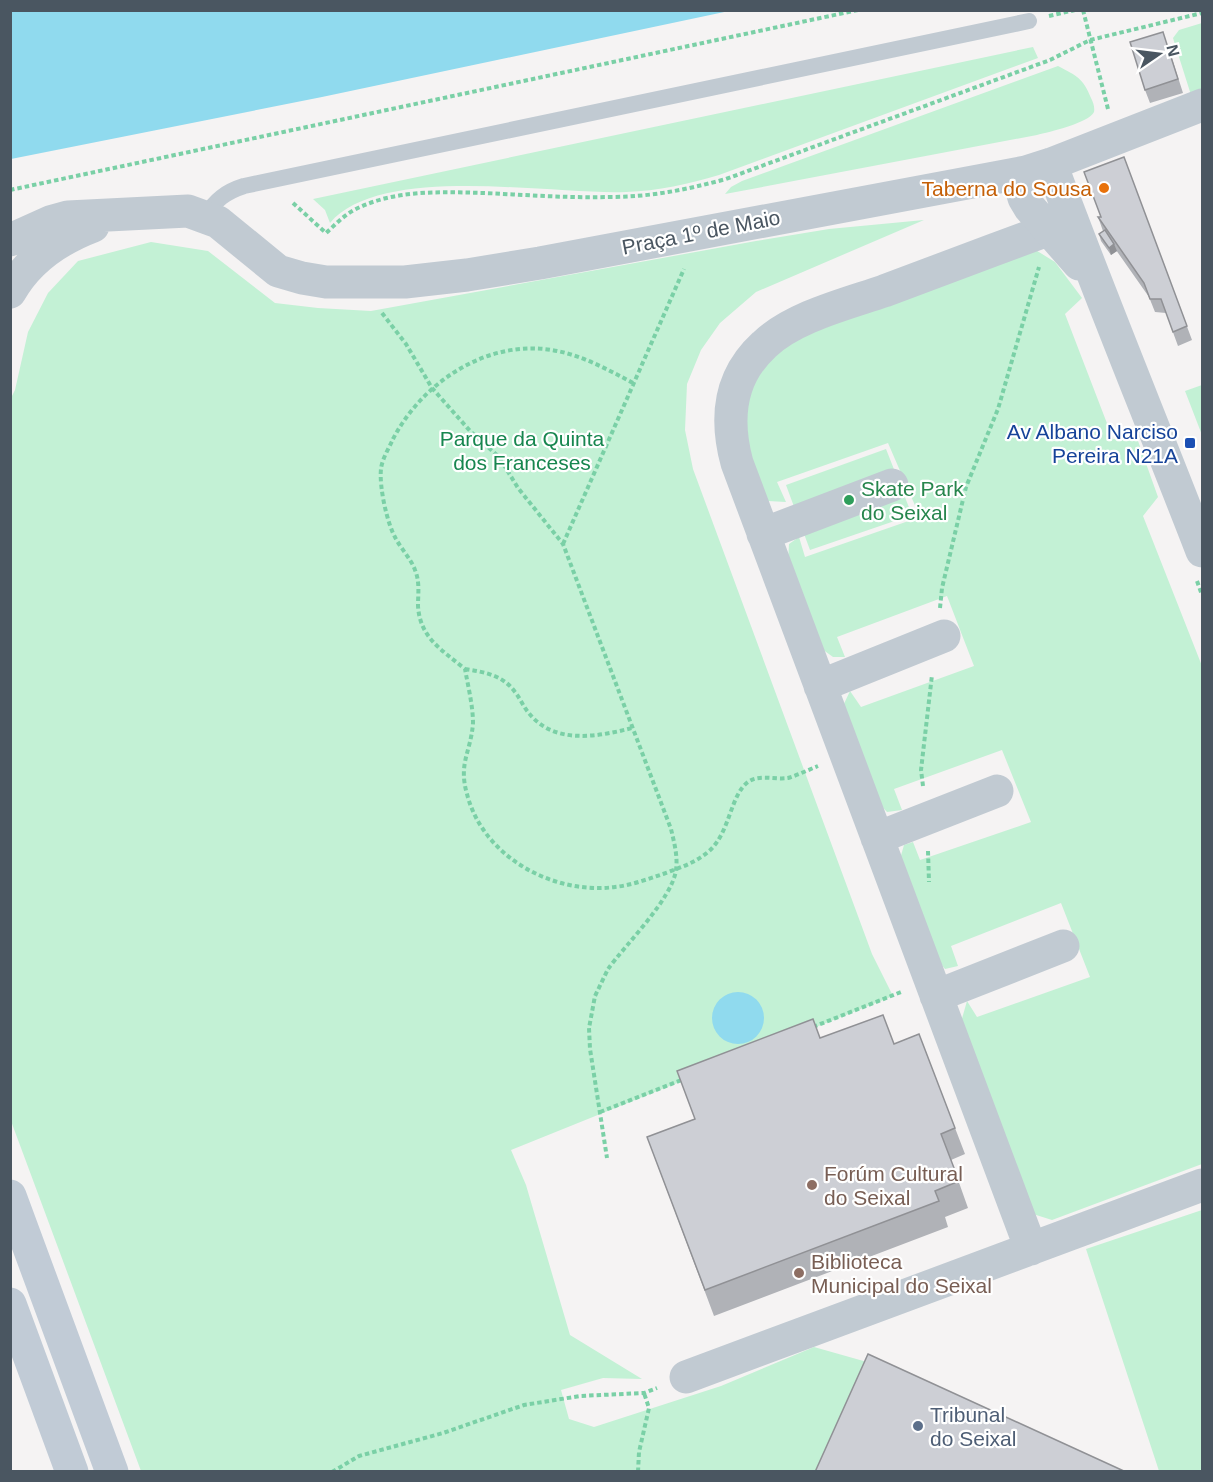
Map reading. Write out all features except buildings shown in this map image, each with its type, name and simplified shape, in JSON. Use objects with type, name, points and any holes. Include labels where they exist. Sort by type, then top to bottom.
[{"type":"main road","points":[[10,1196],[112,1472]]},
{"type":"main road","points":[[10,1304],[72,1472]]},
{"type":"street","name":"Praça 1º de Maio","points":[[123,216],[178,210],[205,216],[231,231],[278,271],[302,278],[360,283],[405,282],[467,275],[1017,174],[1051,164],[1203,105]]},
{"type":"street","points":[[1051,164],[1061,225],[1097,287],[1114,325],[1203,551]]},
{"type":"street","points":[[1017,174],[1024,198],[1030,208],[1061,225]]},
{"type":"street","points":[[10,240],[50,222],[68,217],[123,216]]},
{"type":"street","points":[[10,292],[28,267],[58,242],[79,231],[123,216]]},
{"type":"street","points":[[1031,1249],[737,463],[730,422],[732,400],[739,378],[763,345],[777,334],[819,314],[1061,225]]},
{"type":"street","points":[[763,534],[892,485]]},
{"type":"street","points":[[820,686],[940,638]]},
{"type":"street","points":[[877,838],[997,791]]},
{"type":"street","points":[[934,988],[1062,946]]},
{"type":"street","points":[[686,1377],[1203,1185]]},
{"type":"lane","points":[[205,216],[216,200],[230,190],[244,186],[1029,21]]},
{"type":"path","points":[[10,190],[858,10]]},
{"type":"path","points":[[1083,10],[1116,139]]},
{"type":"path","points":[[292,203],[326,233],[341,219],[367,205],[386,199],[430,192],[607,197],[653,196],[688,189],[726,179],[1050,60],[1090,40],[1203,14]]},
{"type":"path","points":[[929,888],[928,818],[921,770],[940,638],[942,588],[966,487],[998,409],[1061,225]]},
{"type":"path","points":[[563,544],[700,232]]},
{"type":"path","points":[[360,283],[406,344],[432,388],[471,432],[499,457],[518,488],[563,544],[671,829],[675,844],[676,869],[670,888],[608,969],[591,1011],[590,1038],[607,1158]]},
{"type":"path","points":[[632,728],[607,735],[579,736],[550,731],[528,713],[514,690],[504,681],[488,673],[465,669],[436,646],[424,631],[420,620],[416,571],[395,538],[383,492],[381,468],[400,427],[415,405],[432,388],[470,364],[490,356],[520,349],[544,349],[575,355],[633,383]]},
{"type":"path","points":[[465,669],[473,721],[463,775],[470,806],[480,826],[497,847],[532,873],[554,882],[585,887],[615,887],[645,880],[697,860],[711,850],[723,834],[741,789],[749,781],[760,777],[788,778],[847,756]]},
{"type":"path","points":[[807,1030],[934,988]]},
{"type":"path","points":[[600,1112],[691,1076]]},
{"type":"path","points":[[332,1472],[359,1456],[442,1433],[524,1405],[580,1396],[644,1392],[686,1377]]},
{"type":"path","points":[[638,1472],[639,1452],[649,1408],[644,1392]]},
{"type":"green space","points":[[1202,23],[1202,90],[1191,95],[1173,38],[1179,30]]},
{"type":"green space","points":[[1033,47],[1038,58],[719,175],[685,184],[626,192],[469,186],[426,188],[387,193],[354,205],[330,223],[325,210],[313,199]]},
{"type":"green space","points":[[1058,66],[1075,75],[1088,91],[1094,112],[1085,120],[1037,135],[725,194],[731,187],[742,181]]},
{"type":"green space","name":"Parque da Quinta dos Franceses","points":[[924,220],[756,292],[720,323],[701,350],[687,384],[685,430],[693,469],[872,954],[893,996],[511,1150],[526,1185],[570,1335],[642,1379],[603,1378],[561,1390],[569,1419],[594,1427],[721,1386],[814,1347],[867,1362],[816,1471],[141,1471],[11,1121],[11,398],[15,390],[28,332],[48,293],[78,261],[151,242],[208,251],[275,303],[371,311],[756,241],[829,229]]},
{"type":"green space","points":[[1034,249],[1055,262],[1082,298],[1065,314],[1113,439],[1138,441],[1158,497],[1143,516],[1202,666],[1202,1164],[1052,1220],[1033,1214],[961,1022],[967,1001],[977,1017],[1090,977],[1061,903],[951,946],[958,966],[945,969],[937,959],[900,859],[904,845],[913,842],[920,860],[1031,822],[1002,750],[894,789],[902,810],[887,812],[876,800],[842,708],[850,691],[861,707],[974,666],[947,596],[837,637],[845,657],[833,657],[822,649],[788,562],[789,544],[799,537],[805,557],[920,517],[888,443],[777,482],[786,502],[768,501],[748,453],[741,424],[752,378],[784,343]]},
{"type":"green space","points":[[1202,385],[1202,435],[1185,391]]},
{"type":"green space","name":"Skate Park do Seixal","points":[[886,449],[912,515],[810,550],[786,485]]},
{"type":"green space","points":[[1202,1210],[1202,1471],[1159,1471],[1086,1249]]},
{"type":"water","points":[[11,10],[729,11],[322,97],[11,159]]},
{"type":"water","points":[[733,992],[743,992],[757,999],[764,1018],[757,1037],[743,1044],[733,1044],[723,1040],[716,1033],[712,1023],[712,1013],[716,1003],[723,996]]},
{"type":"place","name":"Taberna do Sousa","points":[[1104,188]]},
{"type":"place","name":"Av Albano Narciso Pereira N21A","points":[[1190,443]]},
{"type":"place","name":"Skate Park do Seixal","points":[[849,500]]},
{"type":"place","name":"Forúm Cultural do Seixal","points":[[812,1185]]},
{"type":"place","name":"Biblioteca Municipal do Seixal","points":[[799,1273]]},
{"type":"place","name":"Tribunal do Seixal","points":[[918,1426]]}]
